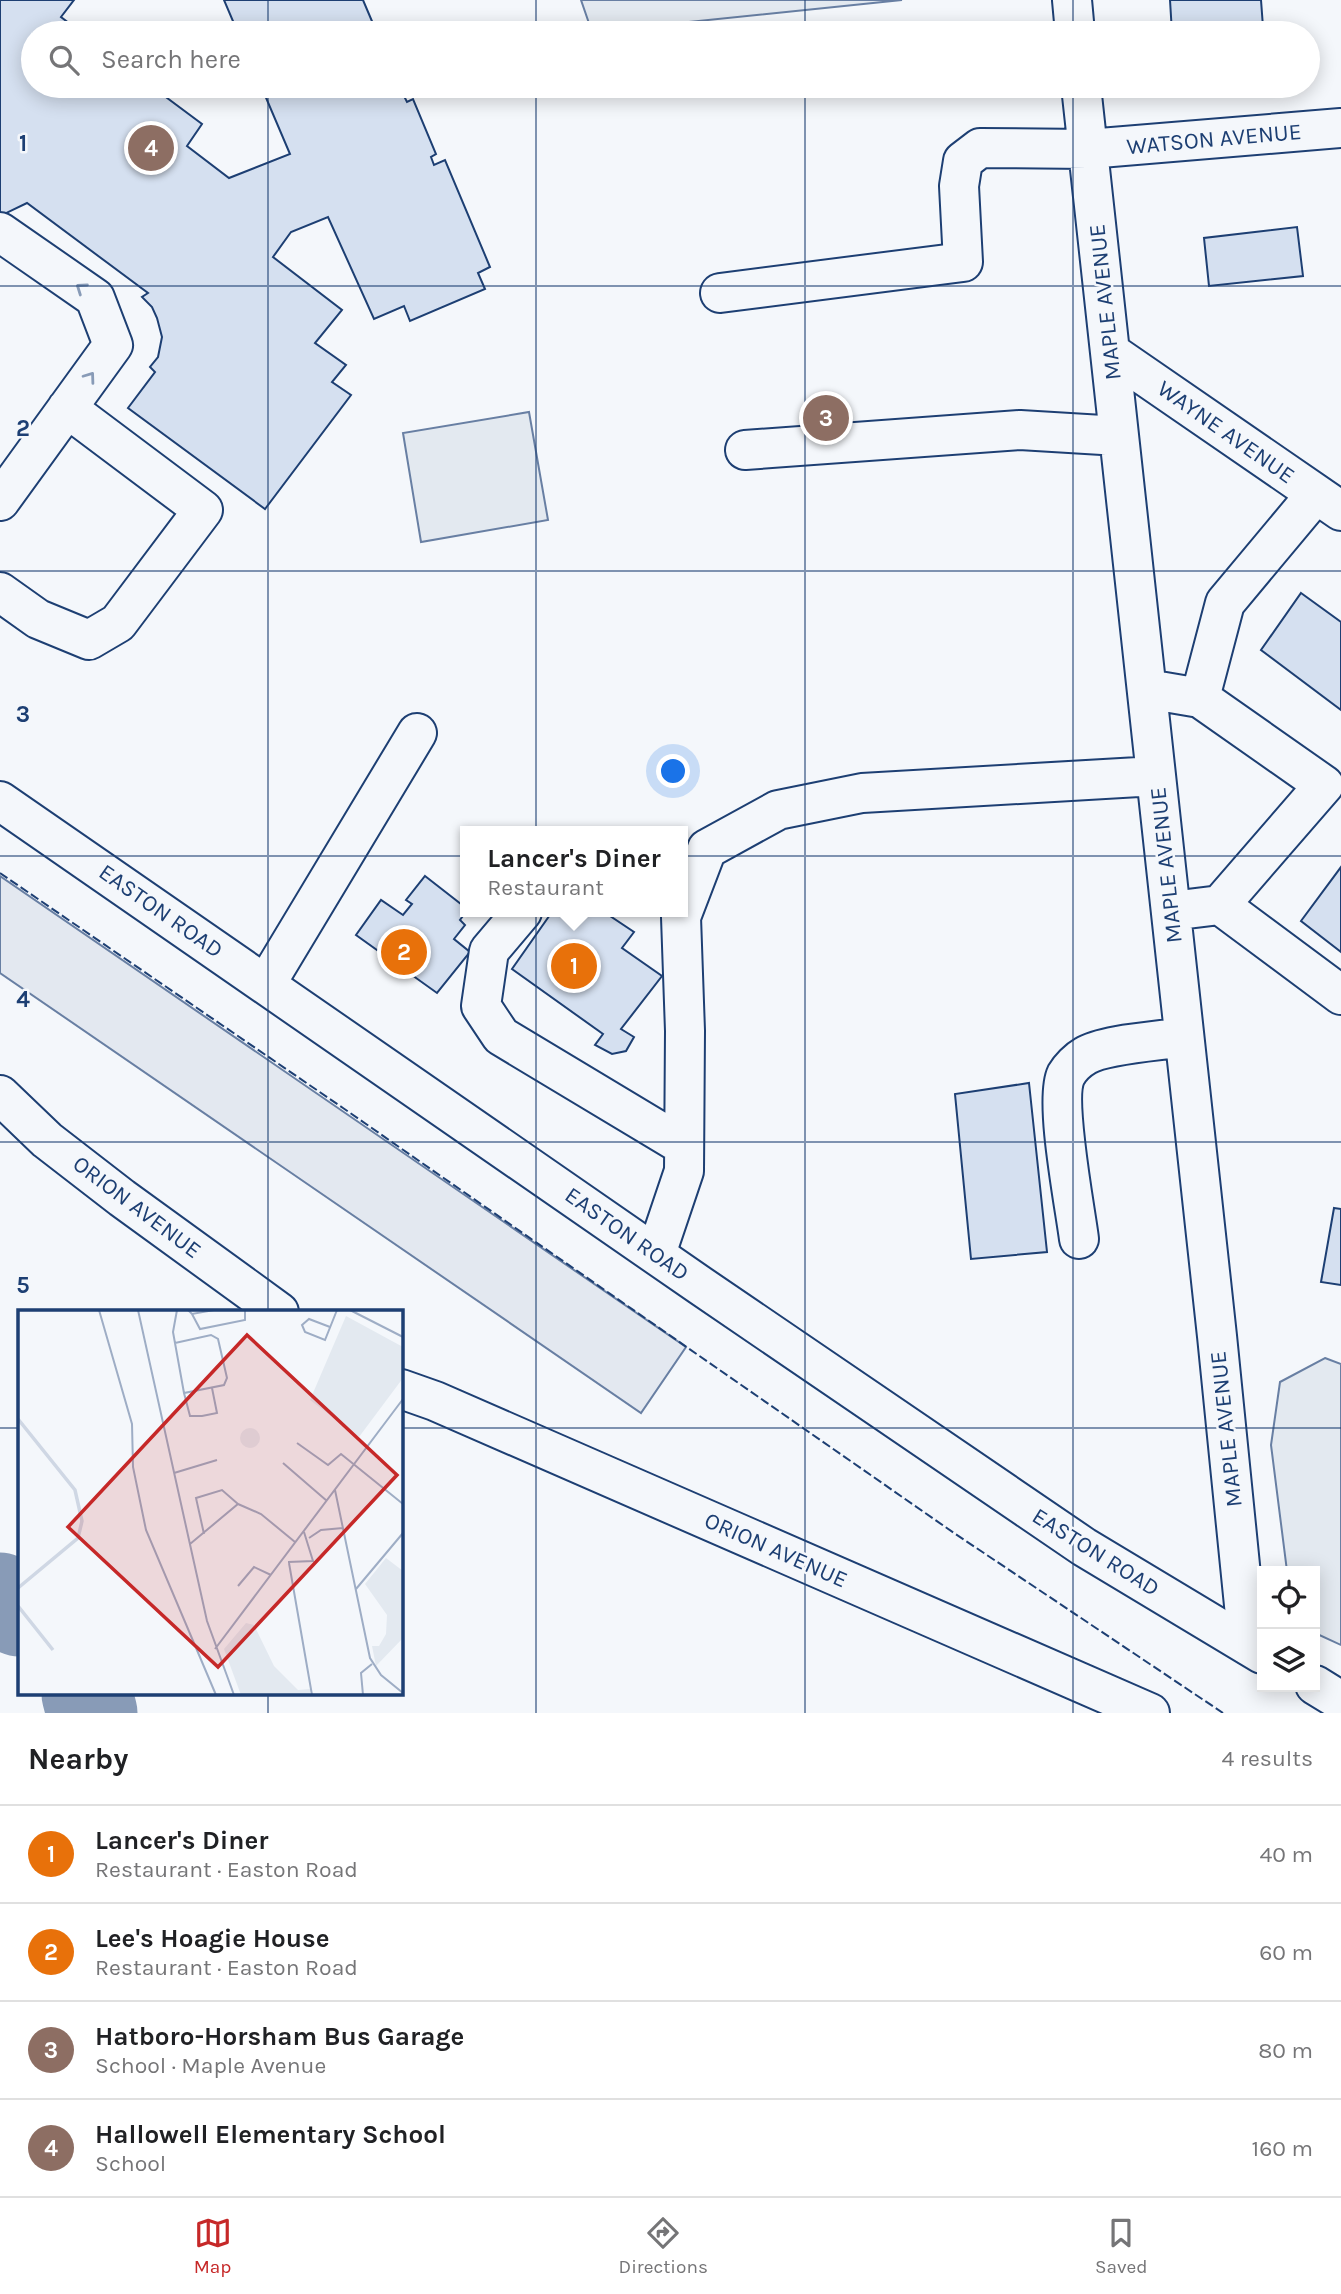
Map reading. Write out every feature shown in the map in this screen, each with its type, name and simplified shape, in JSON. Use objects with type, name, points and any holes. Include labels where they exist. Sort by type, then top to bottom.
[{"type":"main road","points":[[1072,0],[1074,21]]},
{"type":"main road","name":"MAPLE AVENUE","points":[[1082,98],[1184,1037],[1255,1650]]},
{"type":"main road","name":"WATSON AVENUE","points":[[720,293],[964,262],[958,186],[963,161],[980,148],[1088,149],[1341,128]]},
{"type":"main road","points":[[0,232],[95,298],[113,345],[0,501]]},
{"type":"main road","name":"WAYNE AVENUE","points":[[1110,352],[1329,503]]},
{"type":"main road","points":[[0,592],[37,619],[89,640],[118,623],[203,510],[67,408]]},
{"type":"main road","points":[[745,450],[1020,430],[1119,436]]},
{"type":"main road","points":[[1200,698],[1225,603],[1329,503]]},
{"type":"main road","points":[[1147,689],[1200,698],[1324,785],[1220,905],[1171,911]]},
{"type":"main road","points":[[266,984],[417,733]]},
{"type":"main road","points":[[688,882],[695,846],[778,810],[862,793],[1156,776]]},
{"type":"main road","name":"EASTON ROAD","points":[[0,801],[1084,1547],[1255,1650]]},
{"type":"main road","points":[[1220,905],[1341,995]]},
{"type":"main road","points":[[518,917],[489,951],[481,1006],[501,1036],[684,1146]]},
{"type":"main road","points":[[656,1254],[684,1171],[685,1031],[681,917]]},
{"type":"main road","points":[[1079,1239],[1062,1114],[1065,1076],[1086,1054],[1184,1037]]},
{"type":"main road","name":"ORION AVENUE","points":[[0,1095],[68,1157],[276,1310]]},
{"type":"main road","name":"ORION AVENUE","points":[[402,1389],[435,1401],[1150,1713]]},
{"type":"main road","points":[[1320,1688],[1341,1701]]},
{"type":"shaded area","points":[[581,0],[902,0],[699,21],[588,21]]},
{"type":"shaded area","points":[[529,412],[548,520],[421,542],[403,433]]},
{"type":"shaded area","points":[[0,876],[686,1347],[641,1413],[0,973]]},
{"type":"shaded area","points":[[1325,1358],[1341,1364],[1341,1645],[1320,1635],[1320,1566],[1286,1566],[1271,1445],[1280,1382]]},
{"type":"building","points":[[0,0],[74,0],[61,17],[66,21],[21,21],[21,98],[167,98],[202,124],[187,146],[229,178],[290,154],[266,98],[405,98],[407,102],[413,99],[436,154],[431,157],[434,165],[445,160],[490,267],[478,273],[485,289],[410,321],[404,306],[374,319],[328,217],[291,232],[273,257],[342,310],[315,343],[346,365],[332,382],[351,395],[265,509],[128,408],[155,372],[150,367],[158,357],[162,337],[152,307],[142,297],[148,293],[27,203],[0,216]]},
{"type":"building","points":[[224,0],[363,0],[372,21],[233,21]]},
{"type":"building","points":[[1170,0],[1261,0],[1263,21],[1171,21]]},
{"type":"building","points":[[1297,227],[1303,276],[1209,286],[1204,238]]},
{"type":"building","points":[[1301,593],[1341,622],[1341,710],[1261,650]]},
{"type":"building","points":[[1341,867],[1341,952],[1301,921]]},
{"type":"building","points":[[425,876],[460,903],[460,917],[462,917],[460,920],[465,925],[454,939],[470,952],[437,993],[356,935],[381,900],[403,915],[412,904],[406,900]]},
{"type":"building","points":[[548,917],[612,917],[634,932],[622,948],[662,976],[621,1029],[634,1037],[626,1051],[612,1054],[595,1045],[603,1034],[512,969]]},
{"type":"building","points":[[1029,1083],[1047,1252],[971,1259],[955,1094]]},
{"type":"building","points":[[1334,1208],[1341,1209],[1341,1285],[1321,1282]]},
{"type":"taxiway","points":[[0,1598],[18,1610]]},
{"type":"taxiway","points":[[88,1696],[92,1713]]},
{"type":"fence","points":[[0,873],[954,1533],[1223,1713]]},
{"type":"place","name":"Hallowell Elementary School","points":[[151,148]]},
{"type":"place","name":"Hatboro-Horsham Bus Garage","points":[[826,418]]},
{"type":"place","name":"Lee's Hoagie House","points":[[404,952]]},
{"type":"place","name":"Lancer's Diner","points":[[574,966]]}]
